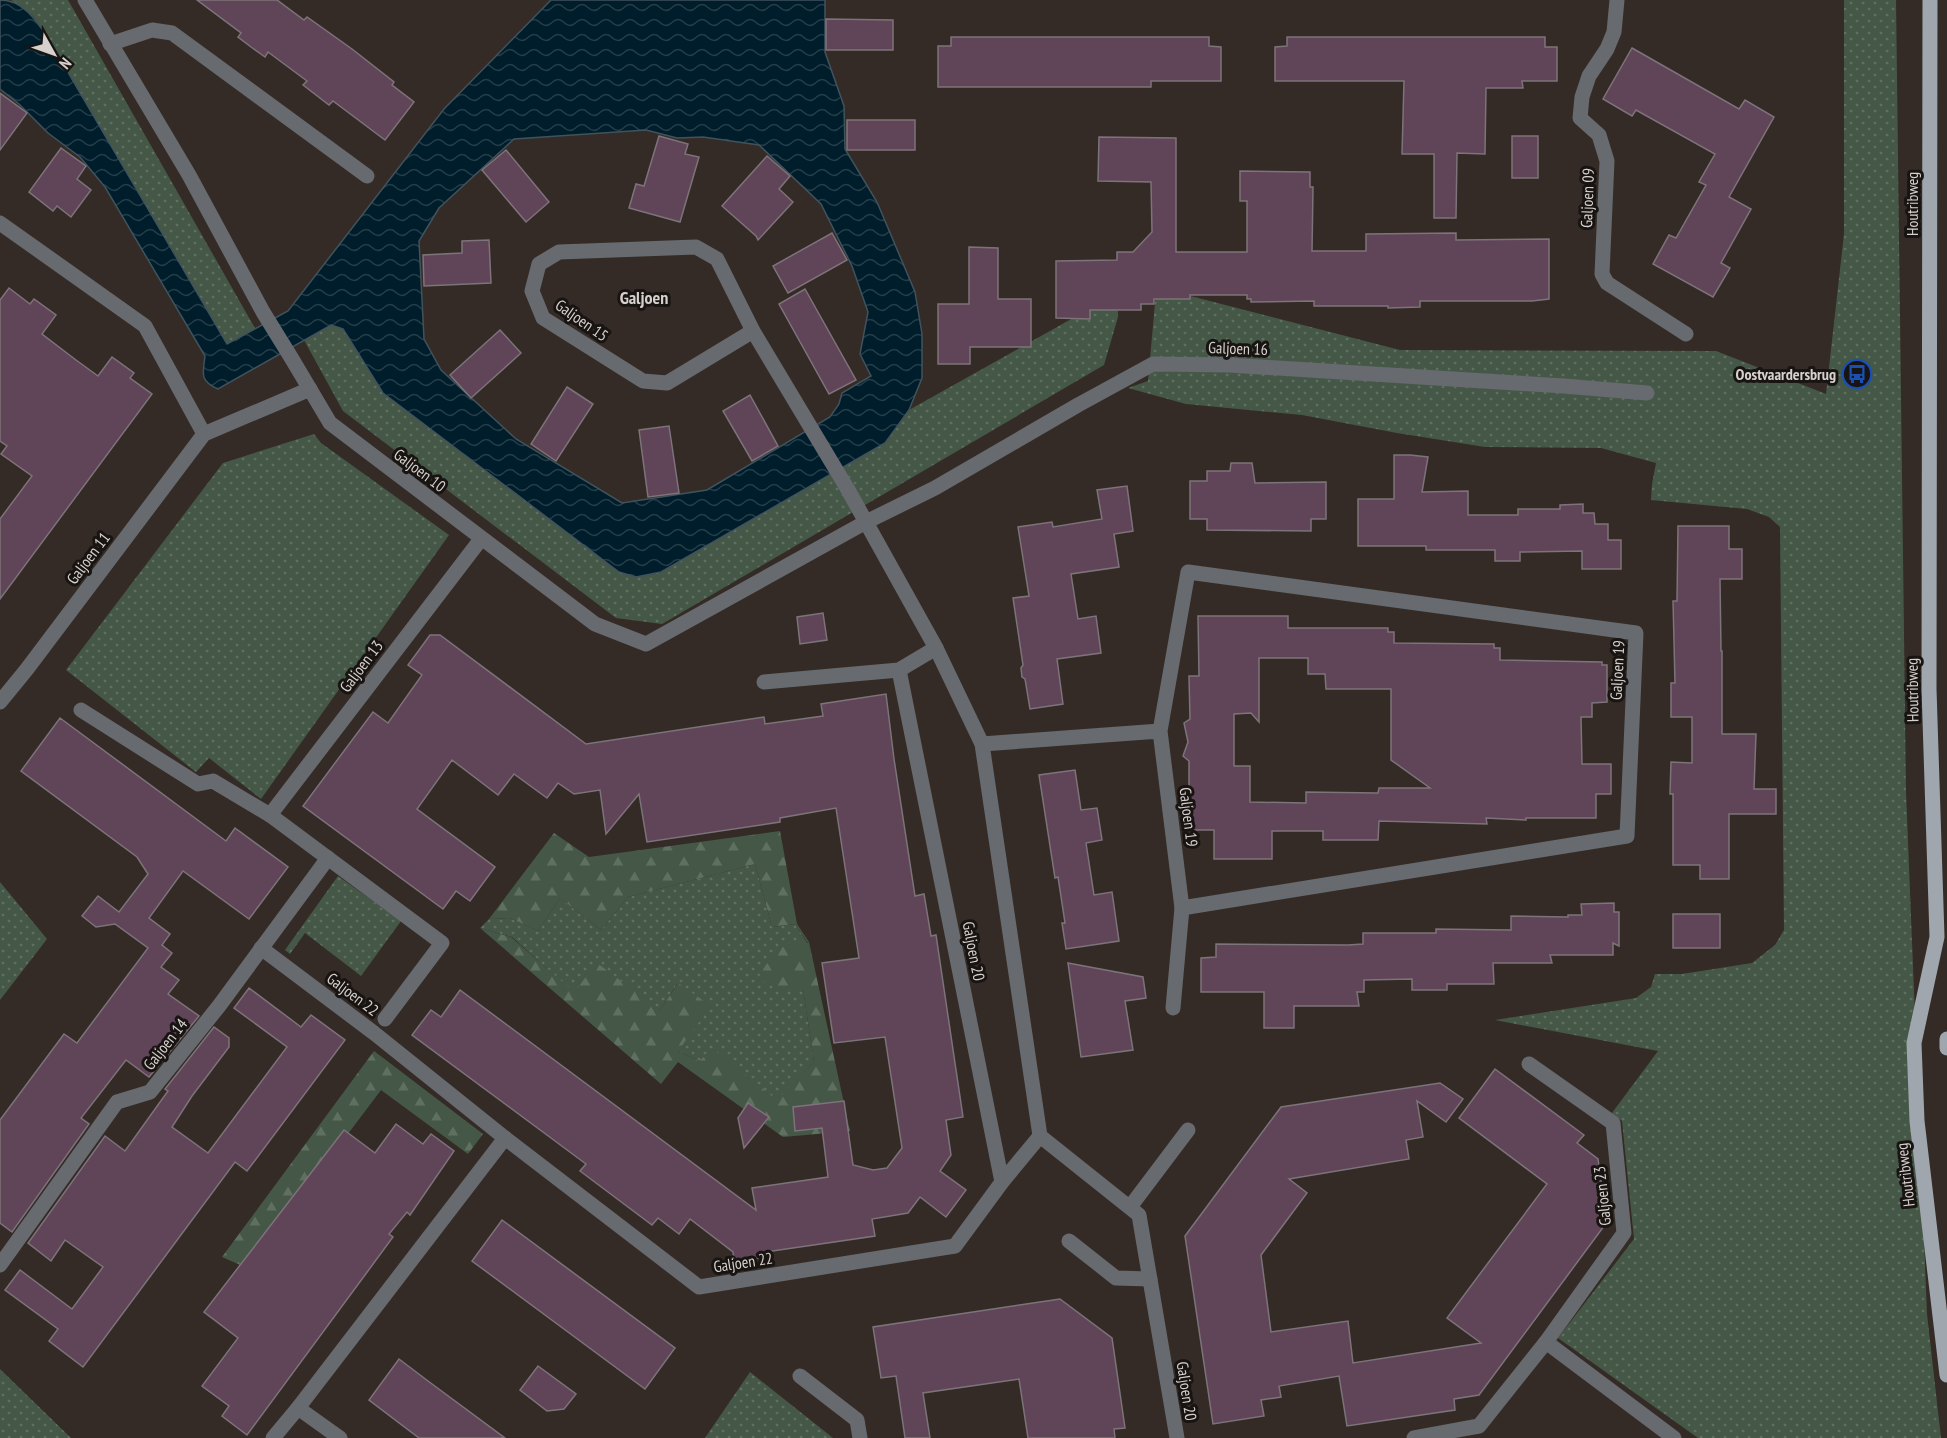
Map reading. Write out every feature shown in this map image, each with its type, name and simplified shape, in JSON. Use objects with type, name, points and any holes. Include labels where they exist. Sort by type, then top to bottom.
[{"type":"main road","name":"Houtribweg","points":[[1930,0],[1929,689],[1937,937],[1914,1042],[1917,1121],[1947,1375]]},
{"type":"main road","points":[[1947,1039],[1947,1048]]},
{"type":"street","name":"Galjoen 10","points":[[85,0],[189,175],[263,312],[330,423],[595,624],[646,644],[866,522]]},
{"type":"street","name":"Galjoen 09","points":[[1617,0],[1614,32],[1607,49],[1589,76],[1582,98],[1580,118],[1599,135],[1606,161],[1602,274],[1607,284],[1686,334]]},
{"type":"street","points":[[110,44],[152,30],[172,33],[367,176]]},
{"type":"street","points":[[0,223],[145,326],[204,434],[310,389]]},
{"type":"street","name":"Galjoen 15","points":[[753,331],[667,384],[643,381],[543,318],[532,291],[539,264],[559,252],[696,247],[717,260],[753,331],[866,522]]},
{"type":"street","name":"Galjoen 16","points":[[866,522],[935,488],[1154,364],[1229,365],[1647,393]]},
{"type":"street","name":"Galjoen 11","points":[[0,702],[204,434]]},
{"type":"street","points":[[866,522],[936,648],[982,744],[1041,1136],[1002,1182]]},
{"type":"street","name":"Galjoen 13","points":[[270,815],[481,539]]},
{"type":"street","name":"Galjoen 19","points":[[1173,1008],[1182,908],[1160,731],[1188,572],[1636,633],[1627,836],[1182,908]]},
{"type":"street","points":[[764,682],[899,670],[936,648]]},
{"type":"street","name":"Galjoen 20","points":[[899,670],[1002,1182]]},
{"type":"street","points":[[81,710],[198,784],[213,781],[270,815],[442,943],[385,1019]]},
{"type":"street","points":[[982,744],[1160,731]]},
{"type":"street","name":"Galjoen 14","points":[[0,1265],[117,1102],[150,1092],[219,1006],[328,858]]},
{"type":"street","name":"Galjoen 22","points":[[261,948],[375,1033],[504,1138],[699,1287],[955,1246],[1002,1182]]},
{"type":"street","name":"Galjoen 23","points":[[1414,1438],[1479,1426],[1546,1342],[1624,1233],[1612,1123],[1529,1064]]},
{"type":"street","points":[[1130,1207],[1188,1130]]},
{"type":"street","name":"Galjoen 20","points":[[1041,1136],[1139,1215],[1177,1438]]},
{"type":"street","points":[[273,1438],[504,1138]]},
{"type":"street","points":[[1069,1241],[1116,1278],[1150,1279]]},
{"type":"street","points":[[1546,1342],[1674,1438]]},
{"type":"street","points":[[800,1376],[857,1420],[860,1438]]},
{"type":"street","points":[[298,1408],[339,1438]]},
{"type":"green space","points":[[11,0],[68,0],[256,330],[227,344],[48,38],[33,16]]},
{"type":"green space","points":[[1844,0],[1896,0],[1906,792],[1927,1314],[1941,1438],[1698,1438],[1558,1338],[1634,1239],[1622,1121],[1612,1113],[1658,1051],[1495,1020],[1636,998],[1651,987],[1655,974],[1682,974],[1752,963],[1775,945],[1784,930],[1780,527],[1769,517],[1747,509],[1651,500],[1656,463],[1601,448],[1485,447],[1302,415],[1186,404],[1128,388],[1148,381],[1156,292],[1167,290],[1400,350],[1716,351],[1826,394],[1844,234]]},
{"type":"green space","points":[[1118,298],[1118,317],[1104,365],[662,624],[616,618],[343,411],[304,340],[331,325],[343,329],[383,393],[619,572],[636,577],[661,572],[885,443],[909,410],[1107,299]]},
{"type":"green space","points":[[314,434],[321,443],[449,535],[261,799],[209,758],[196,772],[66,670],[223,463]]},
{"type":"green space","points":[[780,831],[797,924],[809,942],[850,1131],[783,1137],[678,1062],[661,1084],[480,928],[511,937],[574,992],[597,963],[660,1010],[678,983],[711,1006],[678,1051],[699,1061],[713,1049],[777,1100],[814,1062],[803,989],[777,989],[758,978],[779,944],[808,943],[795,924],[772,927],[755,864],[628,897],[601,930],[560,898],[538,931],[510,918],[489,919],[554,833],[589,857]]},
{"type":"green space","points":[[755,864],[772,927],[795,924],[808,944],[777,989],[803,989],[814,1062],[777,1101],[713,1050],[699,1061],[678,1051],[677,984],[660,1010],[574,993],[512,937],[480,928],[489,919],[510,918],[538,931],[560,898],[601,930],[628,897]]},
{"type":"green space","points":[[338,876],[401,921],[361,976],[305,933],[290,954],[285,950]]},
{"type":"green space","points":[[0,882],[47,939],[0,1000]]},
{"type":"green space","points":[[374,1051],[483,1134],[468,1154],[381,1090],[247,1268],[222,1257]]},
{"type":"green space","points":[[0,1369],[71,1438],[0,1438]]},
{"type":"green space","points":[[750,1372],[833,1438],[705,1438]]},
{"type":"water","points":[[0,0],[16,3],[22,7],[34,18],[48,38],[227,344],[288,311],[444,109],[551,0],[825,0],[825,52],[844,106],[845,149],[877,202],[915,292],[922,334],[922,378],[909,410],[885,443],[661,572],[636,577],[619,572],[383,393],[343,329],[331,325],[218,389],[208,383],[204,376],[205,356],[105,187],[80,157],[48,133],[0,89]],"holes":[[[646,130],[677,138],[703,137],[759,145],[821,204],[852,266],[868,312],[860,354],[871,376],[842,393],[839,404],[830,417],[707,490],[622,503],[516,439],[441,370],[424,339],[419,241],[439,208],[514,139]]]},
{"type":"building","points":[[197,0],[277,0],[304,20],[307,17],[352,49],[394,82],[392,85],[414,102],[385,140],[333,101],[329,105],[303,85],[307,81],[268,52],[265,57],[251,47],[238,37],[241,33]]},
{"type":"building","points":[[826,19],[893,20],[893,50],[826,50]]},
{"type":"building","points":[[951,37],[1209,37],[1209,46],[1221,47],[1221,81],[1151,81],[1151,87],[938,87],[938,46],[951,46]]},
{"type":"building","points":[[1287,37],[1545,37],[1545,47],[1557,47],[1557,81],[1522,81],[1523,88],[1486,88],[1485,154],[1457,153],[1456,218],[1434,218],[1434,154],[1402,154],[1404,81],[1275,81],[1275,47],[1287,46]]},
{"type":"building","points":[[1632,48],[1739,109],[1745,100],[1774,117],[1729,197],[1751,209],[1721,263],[1730,268],[1713,297],[1653,264],[1669,235],[1676,238],[1706,185],[1699,182],[1715,154],[1636,110],[1632,116],[1603,99]]},
{"type":"building","points":[[0,93],[27,113],[0,150]]},
{"type":"building","points":[[847,120],[915,120],[915,150],[847,150]]},
{"type":"building","points":[[659,136],[688,144],[685,154],[699,157],[680,222],[629,208],[636,184],[644,186]]},
{"type":"building","points":[[1512,136],[1538,136],[1538,178],[1512,178]]},
{"type":"building","points":[[1099,137],[1176,138],[1176,252],[1247,252],[1247,201],[1240,201],[1240,171],[1310,172],[1310,187],[1313,187],[1312,251],[1366,251],[1366,234],[1456,233],[1456,240],[1549,239],[1549,299],[1420,301],[1420,307],[1388,308],[1388,306],[1314,306],[1314,301],[1251,302],[1251,299],[1247,299],[1247,295],[1190,295],[1190,299],[1154,299],[1154,304],[1141,304],[1141,310],[1090,310],[1090,319],[1056,318],[1056,261],[1117,260],[1117,252],[1133,252],[1152,232],[1151,182],[1098,181]]},
{"type":"building","points":[[61,148],[86,166],[77,179],[91,190],[71,217],[57,206],[53,211],[29,192]]},
{"type":"building","points":[[506,150],[549,202],[526,222],[482,170]]},
{"type":"building","points":[[767,156],[790,176],[779,189],[793,202],[758,240],[722,206]]},
{"type":"building","points":[[832,233],[847,260],[788,293],[773,266]]},
{"type":"building","points":[[489,240],[491,283],[424,286],[423,255],[462,253],[462,241]]},
{"type":"building","points":[[969,247],[998,248],[998,299],[1031,299],[1031,347],[970,347],[970,364],[938,364],[938,304],[969,304]]},
{"type":"building","points":[[9,288],[30,304],[34,299],[56,315],[42,334],[76,360],[98,376],[112,357],[134,373],[130,378],[152,394],[0,599],[0,519],[32,476],[1,454],[7,446],[0,441],[0,300]]},
{"type":"building","points":[[805,289],[856,380],[829,394],[779,304]]},
{"type":"building","points":[[500,330],[521,353],[471,398],[450,375]]},
{"type":"building","points":[[567,387],[593,404],[556,461],[531,444]]},
{"type":"building","points":[[750,395],[778,446],[752,461],[723,411]]},
{"type":"building","points":[[669,426],[679,493],[648,497],[639,430]]},
{"type":"building","points":[[1394,455],[1428,457],[1422,492],[1468,491],[1468,515],[1518,515],[1518,509],[1560,509],[1560,505],[1583,504],[1583,513],[1594,513],[1595,524],[1608,524],[1608,540],[1621,540],[1621,569],[1582,569],[1582,551],[1520,552],[1520,561],[1495,561],[1495,550],[1426,550],[1426,546],[1358,546],[1358,499],[1394,499]]},
{"type":"building","points":[[1231,463],[1252,463],[1255,483],[1326,482],[1326,519],[1311,519],[1311,531],[1207,530],[1207,519],[1190,519],[1190,481],[1207,481],[1207,471],[1230,471]]},
{"type":"building","points":[[1127,486],[1133,531],[1114,534],[1119,567],[1071,574],[1078,619],[1096,616],[1101,653],[1057,659],[1063,704],[1030,709],[1025,679],[1022,677],[1023,665],[1013,598],[1029,596],[1018,527],[1052,522],[1053,527],[1102,519],[1097,490]]},
{"type":"building","points":[[1678,526],[1729,526],[1729,549],[1742,549],[1742,579],[1720,579],[1722,734],[1756,734],[1754,789],[1776,789],[1776,814],[1729,814],[1729,879],[1700,879],[1700,865],[1673,865],[1671,762],[1692,763],[1692,717],[1671,717],[1671,683],[1675,683],[1673,601],[1677,601]]},
{"type":"building","points":[[823,613],[827,640],[800,644],[797,617]]},
{"type":"building","points":[[1198,616],[1288,616],[1288,628],[1388,628],[1388,632],[1394,632],[1394,643],[1494,644],[1494,648],[1500,648],[1500,660],[1602,662],[1602,665],[1607,665],[1607,702],[1592,703],[1592,717],[1581,717],[1582,764],[1611,764],[1611,794],[1596,794],[1596,818],[1526,818],[1526,820],[1486,818],[1487,824],[1379,821],[1378,840],[1323,840],[1323,831],[1272,831],[1272,859],[1214,859],[1214,830],[1189,830],[1189,761],[1183,756],[1188,742],[1184,723],[1190,719],[1189,676],[1199,676]],"holes":[[[1259,658],[1308,658],[1308,674],[1325,674],[1326,689],[1391,689],[1391,760],[1430,788],[1379,788],[1378,793],[1306,792],[1306,803],[1250,802],[1250,766],[1234,766],[1234,714],[1251,713],[1259,722]]]},
{"type":"building","points":[[430,635],[440,635],[586,744],[764,717],[765,724],[823,716],[821,704],[886,694],[915,896],[924,894],[931,936],[936,935],[963,1117],[946,1120],[951,1155],[940,1171],[966,1190],[946,1217],[920,1197],[908,1213],[872,1219],[875,1236],[758,1253],[759,1258],[734,1262],[733,1252],[690,1219],[679,1234],[658,1218],[652,1225],[580,1171],[586,1164],[412,1035],[431,1010],[441,1017],[460,990],[756,1210],[752,1188],[828,1177],[822,1128],[795,1131],[793,1107],[844,1101],[853,1165],[873,1170],[887,1168],[902,1148],[885,1037],[834,1043],[822,963],[859,958],[836,808],[780,818],[780,822],[647,842],[639,794],[606,834],[600,790],[574,794],[558,783],[547,798],[514,774],[498,795],[452,760],[417,809],[495,867],[470,901],[456,891],[443,909],[303,806],[373,712],[388,723],[422,675],[408,665]]},
{"type":"building","points":[[60,718],[226,841],[235,828],[288,867],[249,919],[183,871],[149,918],[170,934],[162,945],[172,953],[161,967],[179,980],[168,994],[199,1016],[149,1077],[126,1060],[81,1118],[89,1124],[12,1232],[0,1223],[0,1120],[64,1034],[77,1043],[148,948],[115,924],[96,927],[82,916],[98,896],[119,912],[148,874],[137,857],[21,771]]},
{"type":"building","points":[[1075,770],[1081,810],[1097,808],[1102,840],[1086,843],[1094,895],[1112,892],[1119,941],[1066,949],[1062,923],[1065,923],[1058,877],[1055,878],[1039,775]]},
{"type":"building","points":[[1614,903],[1614,912],[1619,912],[1619,946],[1613,943],[1613,955],[1550,955],[1552,963],[1493,963],[1494,984],[1447,984],[1447,990],[1412,990],[1412,979],[1364,980],[1364,992],[1357,992],[1359,1006],[1294,1006],[1294,1028],[1264,1028],[1264,992],[1201,992],[1201,958],[1216,957],[1216,944],[1348,945],[1363,944],[1363,933],[1436,933],[1436,929],[1511,930],[1511,916],[1568,917],[1568,915],[1582,915],[1581,904]]},
{"type":"building","points":[[1673,914],[1720,914],[1720,948],[1673,948]]},
{"type":"building","points":[[1068,963],[1143,977],[1146,998],[1125,1001],[1133,1050],[1081,1057]]},
{"type":"building","points":[[249,988],[301,1027],[311,1015],[345,1040],[247,1171],[235,1162],[83,1367],[49,1341],[58,1329],[5,1290],[20,1270],[72,1309],[103,1267],[65,1240],[51,1261],[28,1243],[105,1136],[125,1151],[168,1091],[165,1089],[214,1027],[229,1038],[229,1047],[172,1127],[208,1153],[287,1047],[234,1008]]},
{"type":"building","points":[[1495,1069],[1584,1135],[1577,1143],[1598,1159],[1607,1222],[1479,1395],[1454,1399],[1455,1410],[1347,1426],[1339,1376],[1279,1386],[1281,1397],[1261,1400],[1264,1416],[1213,1424],[1185,1236],[1281,1107],[1440,1083],[1463,1099],[1446,1122],[1417,1101],[1423,1137],[1406,1140],[1409,1159],[1289,1179],[1307,1193],[1261,1255],[1271,1332],[1348,1321],[1353,1363],[1481,1343],[1447,1318],[1547,1184],[1459,1118]]},
{"type":"building","points":[[748,1103],[769,1117],[744,1148],[738,1118]]},
{"type":"building","points":[[396,1124],[423,1144],[431,1134],[454,1151],[410,1215],[407,1212],[389,1234],[393,1237],[247,1435],[222,1416],[229,1406],[202,1386],[238,1338],[204,1312],[344,1130],[375,1153]]},
{"type":"building","points":[[502,1220],[675,1348],[645,1389],[472,1261]]},
{"type":"building","points":[[1060,1299],[1112,1338],[1125,1428],[1114,1429],[1115,1438],[1028,1438],[1019,1379],[923,1393],[930,1438],[905,1438],[896,1376],[881,1378],[873,1327]]},
{"type":"building","points":[[399,1359],[505,1438],[419,1438],[369,1400]]},
{"type":"building","points":[[538,1366],[576,1394],[564,1409],[547,1411],[520,1390]]},
{"type":"place","name":"Oostvaardersbrug","points":[[1857,374]]},
{"type":"district","name":"Galjoen","points":[[644,297]]}]
